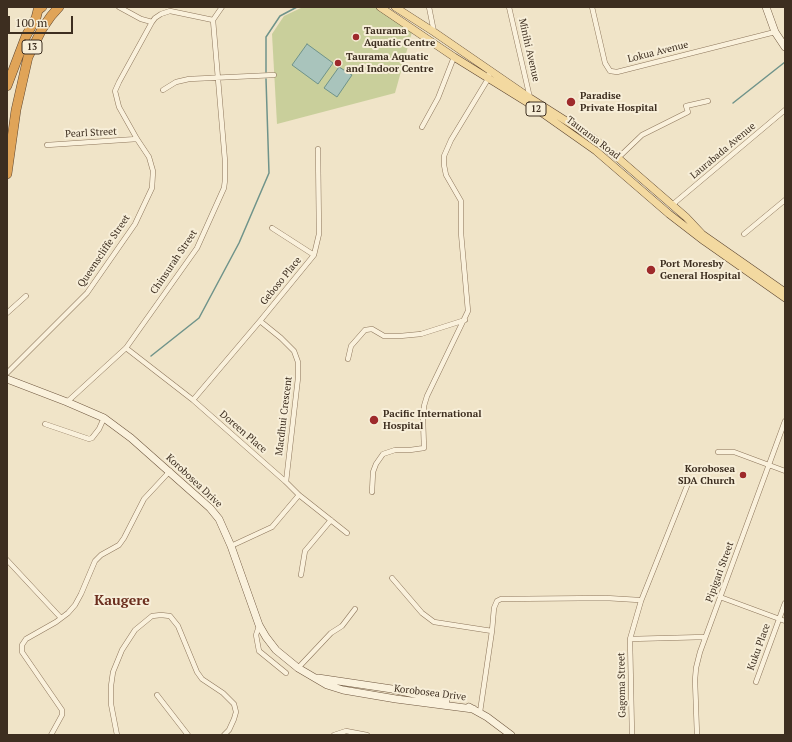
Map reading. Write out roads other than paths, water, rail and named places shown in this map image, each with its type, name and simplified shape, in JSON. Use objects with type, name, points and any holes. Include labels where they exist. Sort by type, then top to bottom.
[{"type":"highway","name":"13","points":[[7,166],[16,110],[28,57],[42,29],[51,16],[60,7]]},
{"type":"highway","name":"13","points":[[7,86],[26,36],[36,18],[39,8]]},
{"type":"highway","points":[[7,138],[11,132],[13,116],[16,110]]},
{"type":"main road","name":"Taurama Road","points":[[380,7],[454,57],[525,101],[596,151],[669,214],[704,241],[785,298]]},
{"type":"main road","name":"Taurama Road","points":[[395,7],[530,98],[593,138],[686,217],[702,234],[785,292]]},
{"type":"main road","points":[[766,7],[785,47]]},
{"type":"main road","points":[[432,42],[436,34]]},
{"type":"main road","name":"Korobosea Drive","points":[[8,382],[67,402],[104,418],[131,438],[170,471],[215,513],[231,546],[259,625],[276,650],[298,668],[335,688],[396,699],[473,709],[480,712],[511,735]]},
{"type":"street","points":[[119,7],[141,19],[152,22]]},
{"type":"street","points":[[213,20],[222,7]]},
{"type":"street","name":"Minihi Avenue","points":[[509,7],[530,98]]},
{"type":"street","name":"Lokua Avenue","points":[[592,7],[605,63],[610,71],[617,72],[779,35]]},
{"type":"street","points":[[422,25],[428,22],[429,10]]},
{"type":"street","points":[[429,10],[436,34]]},
{"type":"street","name":"Queenscliffe Street","points":[[7,373],[87,293],[135,224],[152,188],[154,178],[149,157],[119,107],[115,91],[152,22],[161,14],[170,11],[213,20]]},
{"type":"street","name":"Chinsurah Street","points":[[67,402],[126,348],[197,248],[224,188],[225,161],[213,20]]},
{"type":"street","points":[[422,127],[438,98],[454,57]]},
{"type":"street","points":[[372,492],[376,464],[383,454],[395,450],[424,448],[423,419],[424,406],[427,396],[465,320],[468,311],[461,233],[461,201],[446,175],[444,156],[449,144],[488,79],[490,71]]},
{"type":"street","points":[[163,90],[176,82],[188,79],[274,75]]},
{"type":"street","points":[[618,158],[642,135],[688,112],[686,106],[708,101]]},
{"type":"street","name":"Laurabada Avenue","points":[[672,205],[785,110]]},
{"type":"street","name":"Pearl Street","points":[[47,145],[137,139]]},
{"type":"street","name":"Geboso Place","points":[[192,400],[314,255],[319,234],[318,148]]},
{"type":"street","points":[[744,234],[785,200]]},
{"type":"street","points":[[272,228],[314,255]]},
{"type":"street","points":[[7,313],[26,296]]},
{"type":"street","points":[[348,359],[351,346],[365,330],[372,329],[384,336],[421,334],[465,320]]},
{"type":"street","name":"Macdhui Crescent","points":[[260,321],[282,338],[294,351],[298,362],[298,378],[286,482]]},
{"type":"street","name":"Doreen Place","points":[[126,348],[192,400],[299,495],[347,533]]},
{"type":"street","points":[[45,424],[89,439],[92,438],[99,430],[104,418]]},
{"type":"street","name":"Pipigari Street","points":[[697,735],[696,668],[705,637],[785,420]]},
{"type":"street","points":[[718,452],[734,452],[785,471]]},
{"type":"street","points":[[51,735],[62,716],[62,710],[22,652],[22,645],[26,639],[61,618],[74,605],[81,594],[95,561],[101,555],[118,545],[124,538],[144,499],[170,471]]},
{"type":"street","points":[[630,638],[641,601],[687,486]]},
{"type":"street","points":[[231,546],[272,528],[299,495]]},
{"type":"street","points":[[301,575],[305,551],[331,520]]},
{"type":"street","points":[[7,560],[61,618]]},
{"type":"street","points":[[392,578],[422,612],[434,622],[492,631]]},
{"type":"street","points":[[720,597],[785,621]]},
{"type":"street","points":[[480,712],[494,608],[497,601],[501,599],[606,598],[641,601]]},
{"type":"street","name":"Kuku Place","points":[[756,682],[785,603]]},
{"type":"street","points":[[298,668],[331,633],[342,626],[356,609]]},
{"type":"street","points":[[117,735],[111,704],[113,672],[122,650],[135,630],[152,616],[161,614],[170,616],[178,626],[196,672],[202,679],[223,693],[234,704],[236,712],[234,719],[225,735]]},
{"type":"street","points":[[259,625],[256,635],[259,651],[286,673]]},
{"type":"street","name":"Gagoma Street","points":[[632,735],[630,638],[705,637]]},
{"type":"street","points":[[157,695],[188,735]]},
{"type":"street","points":[[336,734],[346,731],[366,735]]},
{"type":"water","points":[[307,44],[333,63],[318,84],[292,65]]},
{"type":"water","points":[[339,67],[352,75],[337,97],[324,88]]},
{"type":"waterway","points":[[266,72],[266,37],[280,16],[297,7]]},
{"type":"waterway","points":[[733,103],[785,62]]},
{"type":"waterway","points":[[151,356],[199,318],[239,243],[269,173],[266,79]]},
{"type":"place","name":"Taurama Aquatic Centre","points":[[356,37]]},
{"type":"place","name":"Taurama Aquatic and Indoor Centre","points":[[338,63]]},
{"type":"place","name":"Paradise Private Hospital","points":[[571,102]]},
{"type":"place","name":"Port Moresby General Hospital","points":[[651,270]]},
{"type":"place","name":"Pacific International Hospital","points":[[374,420]]},
{"type":"place","name":"Korobosea SDA Church","points":[[743,475]]},
{"type":"district","name":"Kaugere","points":[[122,601]]}]
